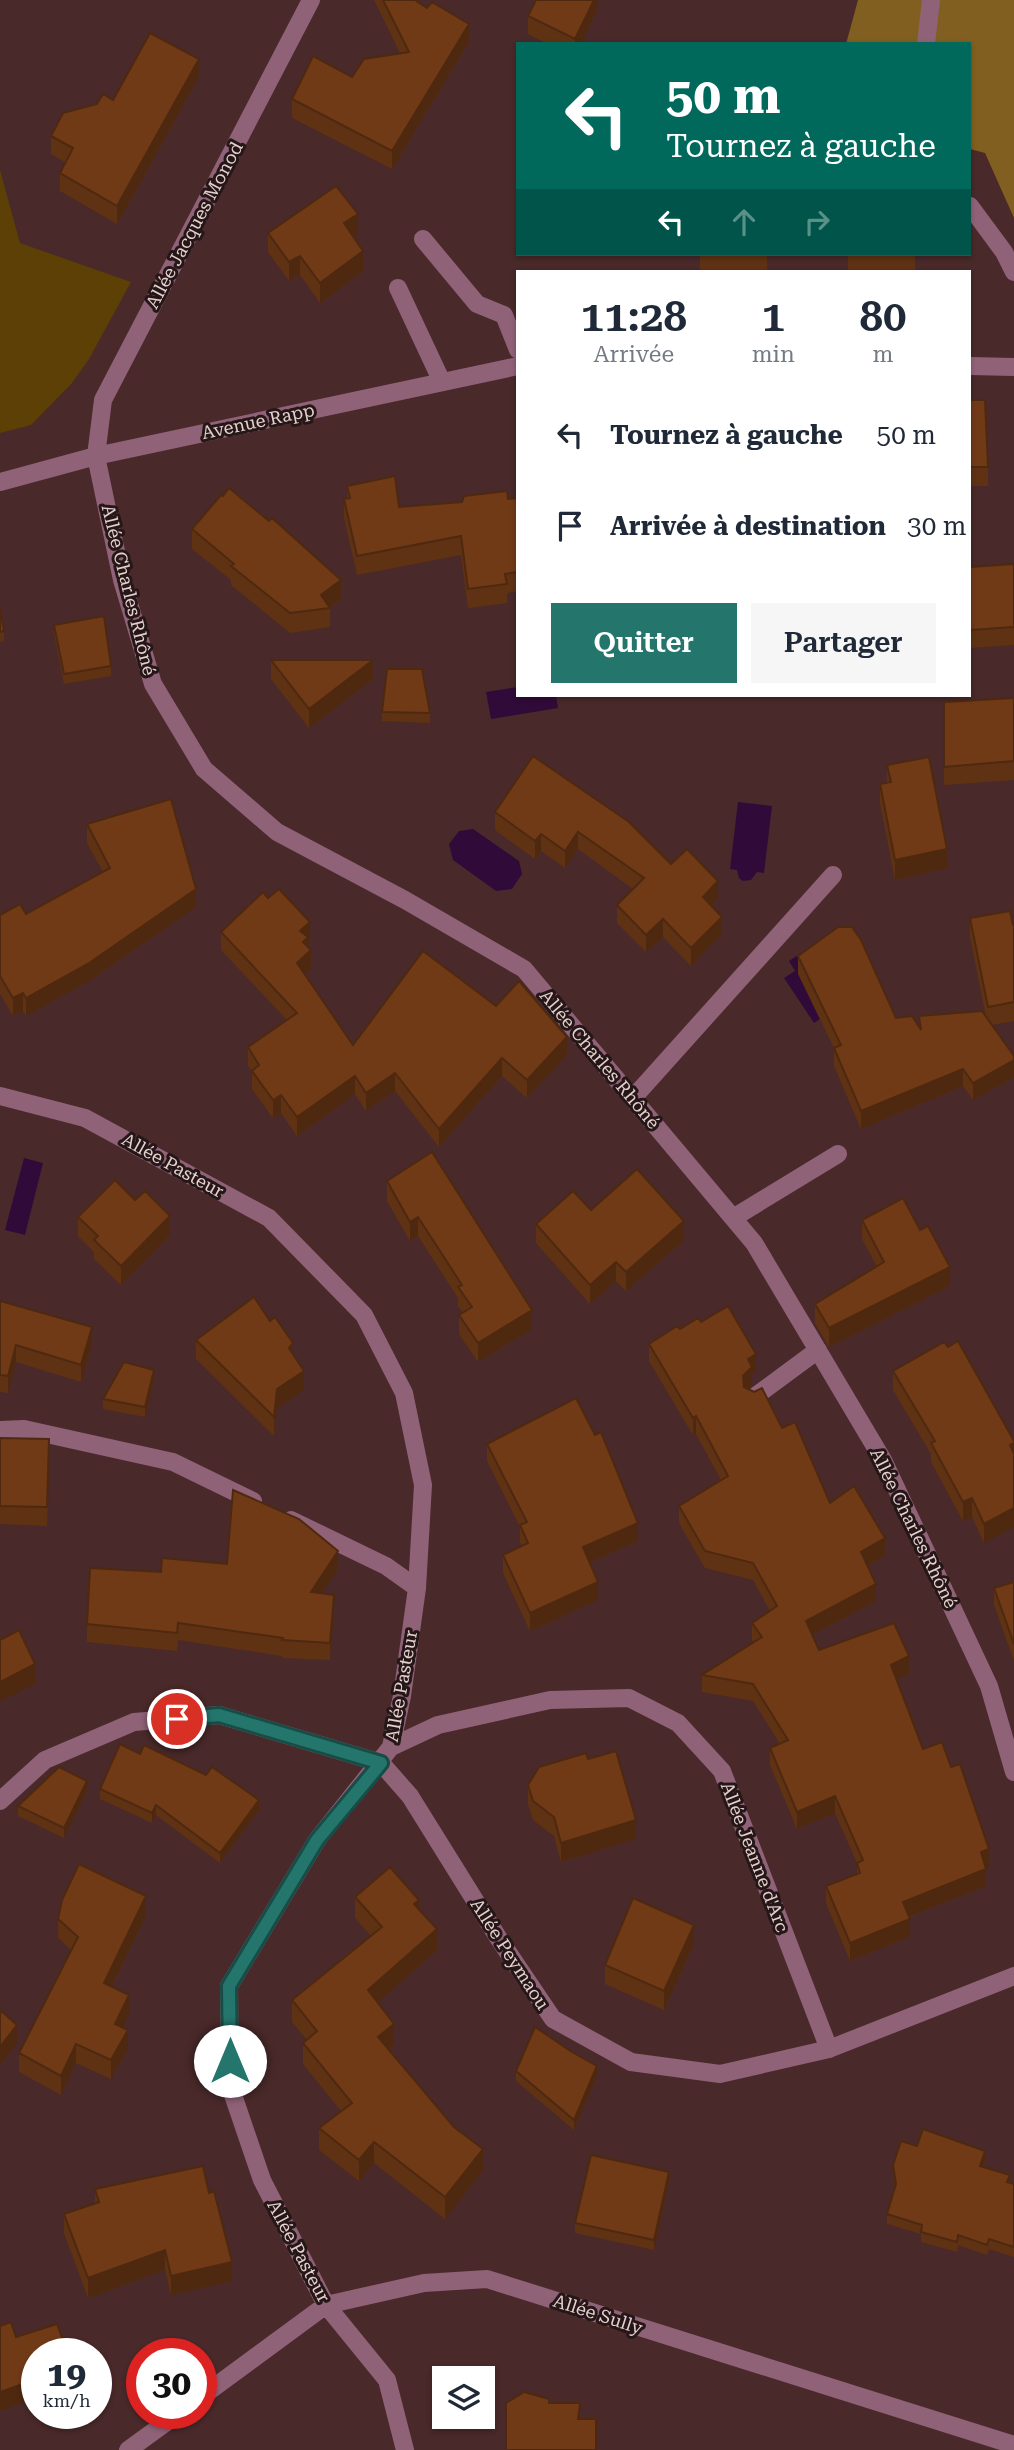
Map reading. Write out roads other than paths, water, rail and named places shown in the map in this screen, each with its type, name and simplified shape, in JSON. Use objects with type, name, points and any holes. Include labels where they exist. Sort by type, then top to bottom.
[{"type":"street","name":"Allée Jacques Monod","points":[[96,456],[103,400],[311,0]]},
{"type":"street","points":[[926,42],[931,0]]},
{"type":"street","points":[[971,207],[1004,252],[1014,272]]},
{"type":"street","points":[[423,240],[477,304],[504,315],[516,346]]},
{"type":"street","points":[[398,288],[442,382]]},
{"type":"street","name":"Avenue Rapp","points":[[0,482],[96,456],[516,366]]},
{"type":"street","points":[[971,366],[1014,367]]},
{"type":"street","name":"Allée Charles Rhôné","points":[[96,456],[122,580],[153,684],[204,769],[277,832],[405,900],[524,969],[754,1243],[883,1460],[989,1686],[1014,1772]]},
{"type":"street","points":[[633,1098],[833,875]]},
{"type":"street","name":"Allée Pasteur","points":[[0,1096],[85,1118],[269,1218],[364,1315],[404,1393],[423,1485],[418,1588],[402,1696],[391,1747],[381,1763],[317,1840],[229,1986],[230,2085],[262,2180],[326,2305],[387,2380],[405,2450]]},
{"type":"street","points":[[733,1218],[838,1154]]},
{"type":"street","points":[[753,1398],[818,1350]]},
{"type":"street","points":[[0,1430],[24,1429],[173,1462],[386,1566],[418,1588]]},
{"type":"street","name":"Allée Jeanne d'Arc","points":[[391,1747],[438,1725],[550,1700],[629,1698],[678,1723],[722,1771],[829,2049]]},
{"type":"street","points":[[0,1801],[45,1760],[134,1722],[219,1715],[381,1763]]},
{"type":"street","name":"Allée Peymaou","points":[[381,1763],[410,1796],[499,1939],[553,2019],[631,2062],[720,2074],[829,2049],[1014,1976]]},
{"type":"street","name":"Allée Sully","points":[[217,2385],[326,2305],[424,2283],[486,2279],[1014,2445]]},
{"type":"street","points":[[128,2450],[157,2429]]}]
